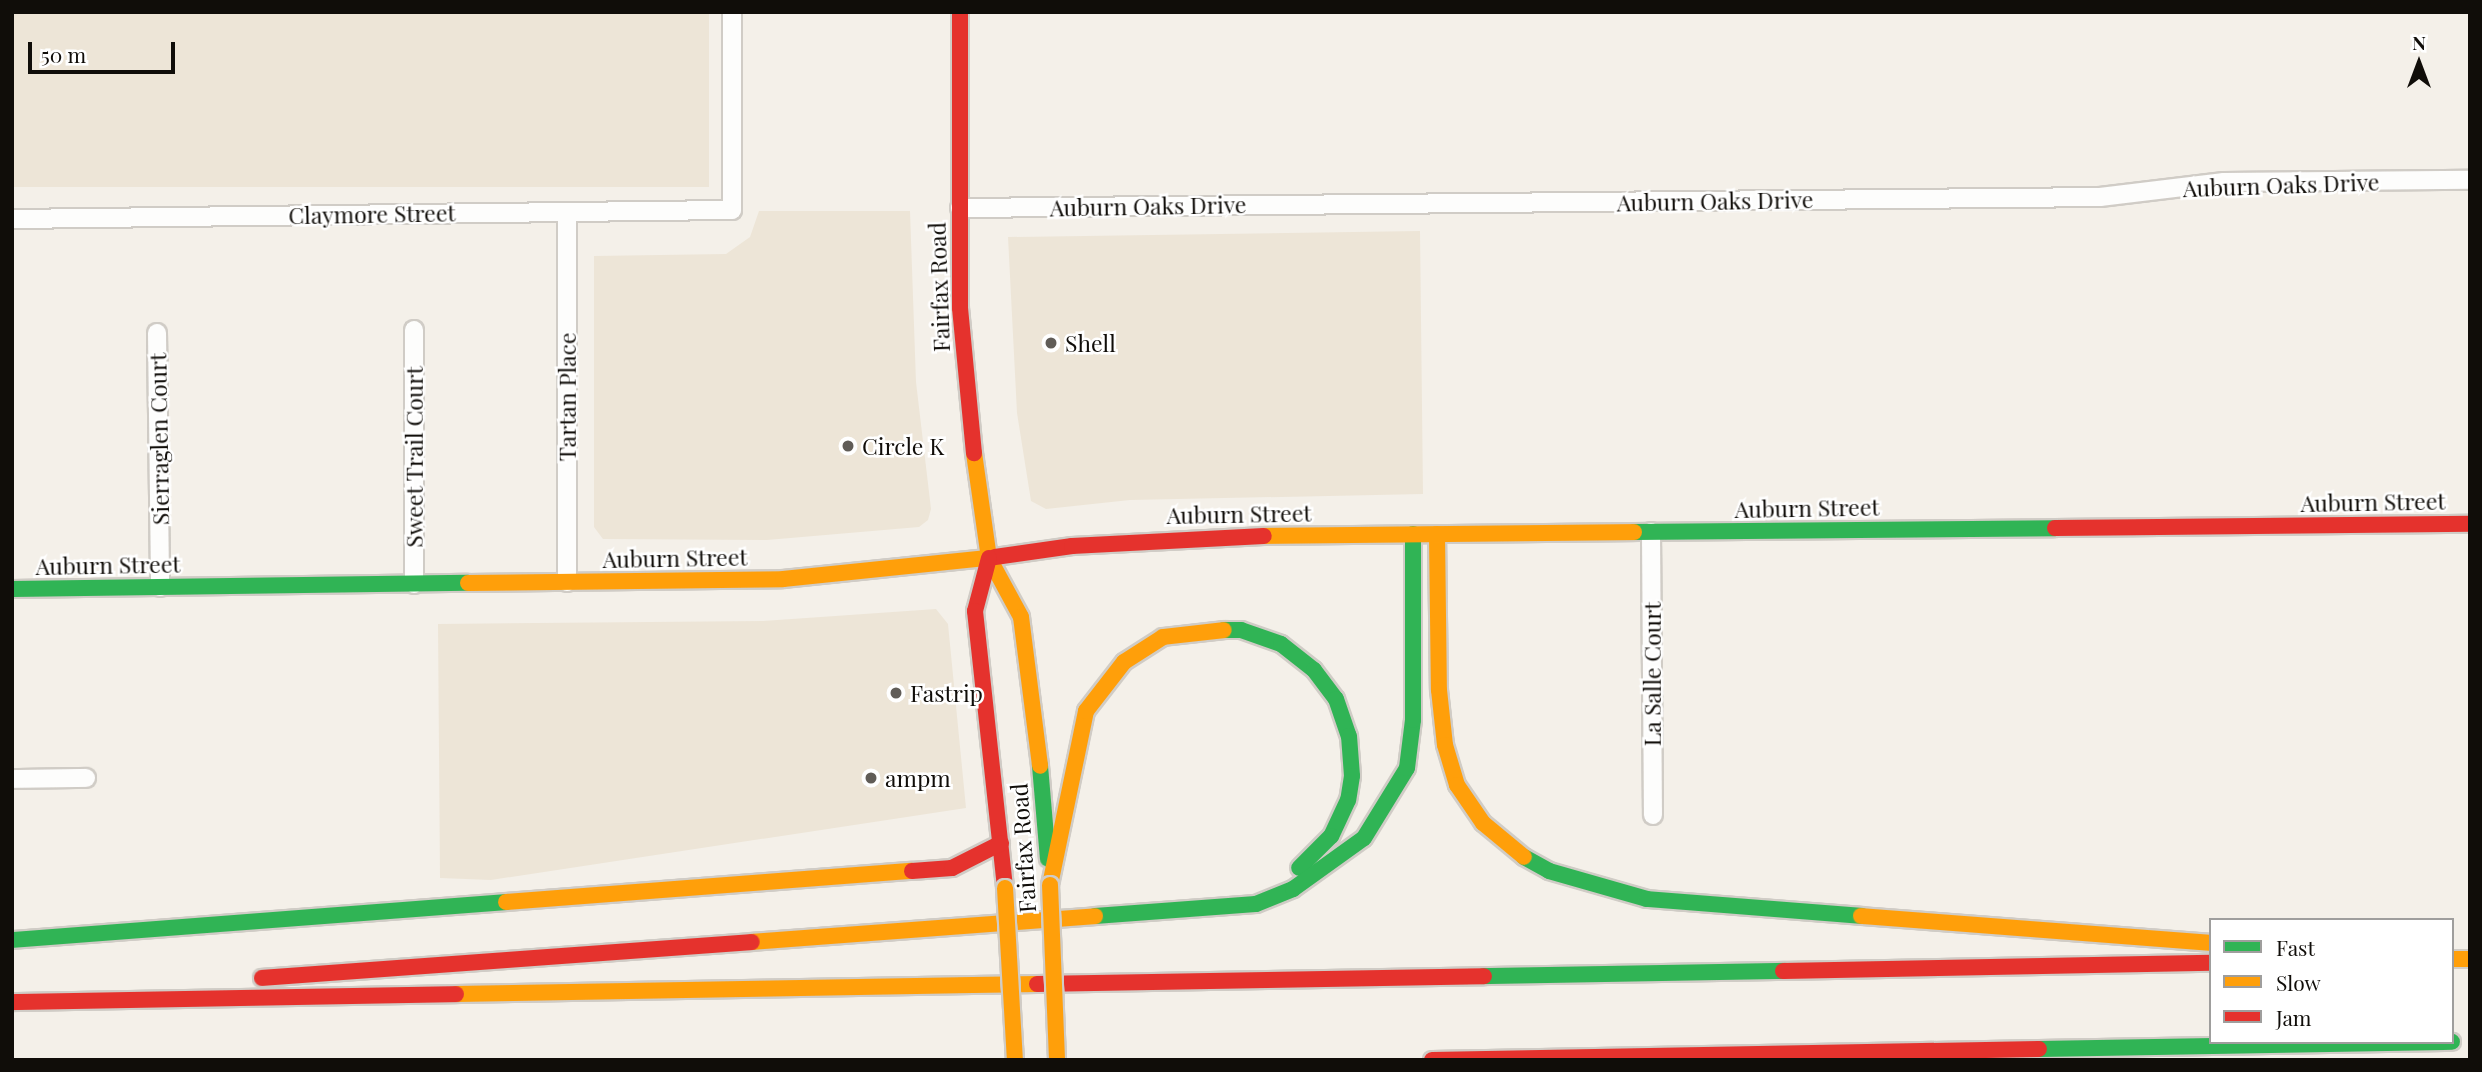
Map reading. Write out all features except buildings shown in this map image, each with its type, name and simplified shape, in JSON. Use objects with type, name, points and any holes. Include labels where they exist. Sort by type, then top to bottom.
[{"type":"main road","name":"Fairfax Road","points":[[960,12],[960,208],[966,392],[989,558],[1021,617],[1043,786],[1057,1060]]},
{"type":"main road","name":"Auburn Street","points":[[12,589],[818,577],[1156,539],[2470,524]]},
{"type":"main road","points":[[12,996],[1256,904],[1293,890],[1364,838],[1390,802],[1407,768],[1413,720],[1413,534]]},
{"type":"main road","points":[[1437,534],[1439,690],[1445,745],[1457,785],[1483,823],[1513,850],[1549,871],[1647,899],[2209,943]]},
{"type":"main road","name":"Fairfax Road","points":[[989,558],[975,611],[1001,843],[1016,1060]]},
{"type":"main road","points":[[1049,885],[1086,711],[1124,662],[1163,638],[1203,630],[1241,630],[1281,644],[1314,670],[1336,699],[1349,736],[1352,776],[1348,800],[1331,836],[1305,865],[1275,884],[1204,909]]},
{"type":"main road","points":[[12,940],[953,868],[1001,843]]},
{"type":"main road","points":[[12,1002],[2209,963]]},
{"type":"main road","points":[[1432,1060],[2325,1044]]},
{"type":"main road","points":[[2028,1060],[2262,1045]]},
{"type":"street","name":"Claymore Street","points":[[12,219],[732,211],[732,12]]},
{"type":"street","name":"Auburn Oaks Drive","points":[[960,208],[2100,197],[2224,182],[2470,180]]},
{"type":"street","name":"Tartan Place","points":[[567,212],[567,582]]},
{"type":"street","name":"Sweet Trail Court","points":[[414,330],[414,584]]},
{"type":"street","name":"Sierraglen Court","points":[[157,333],[160,587]]},
{"type":"street","name":"La Salle Court","points":[[1651,532],[1653,816]]},
{"type":"street","points":[[12,779],[86,778]]},
{"type":"shaded area","points":[[12,12],[709,12],[709,187],[12,187]]},
{"type":"shaded area","points":[[759,211],[910,211],[916,382],[931,509],[928,520],[919,527],[767,540],[603,539],[594,527],[594,256],[726,254],[750,237]]},
{"type":"shaded area","points":[[1420,231],[1423,494],[1130,500],[1046,509],[1031,501],[1017,413],[1008,237]]},
{"type":"shaded area","points":[[936,609],[948,624],[966,808],[491,880],[440,878],[438,624],[763,621]]},
{"type":"traffic: fast","points":[[1634,532],[2055,528]]},
{"type":"traffic: fast","points":[[1095,916],[1256,904],[1293,889],[1364,838],[1407,768],[1413,720],[1413,534]]},
{"type":"traffic: fast","points":[[12,589],[468,583]]},
{"type":"traffic: fast","points":[[1224,630],[1241,630],[1281,644],[1314,670],[1336,699],[1349,736],[1352,776],[1348,800],[1331,836],[1299,868]]},
{"type":"traffic: fast","points":[[1040,766],[1048,859]]},
{"type":"traffic: fast","points":[[1524,857],[1549,871],[1647,899],[1861,916]]},
{"type":"traffic: fast","points":[[12,940],[506,902]]},
{"type":"traffic: fast","points":[[1484,976],[1783,971]]},
{"type":"traffic: fast","points":[[2039,1049],[2334,1044]]},
{"type":"traffic: slow","points":[[974,453],[989,558],[1021,617],[1040,766]]},
{"type":"traffic: slow","points":[[1264,536],[1634,532]]},
{"type":"traffic: slow","points":[[1437,534],[1439,690],[1445,745],[1457,785],[1483,823],[1524,857]]},
{"type":"traffic: slow","points":[[468,583],[783,579],[995,557]]},
{"type":"traffic: slow","points":[[1050,885],[1086,711],[1124,662],[1163,637],[1224,630]]},
{"type":"traffic: slow","points":[[506,902],[912,871]]},
{"type":"traffic: slow","points":[[1050,885],[1057,1060]]},
{"type":"traffic: slow","points":[[1005,888],[1015,1060]]},
{"type":"traffic: slow","points":[[752,942],[1095,916]]},
{"type":"traffic: slow","points":[[1861,916],[2209,943]]},
{"type":"traffic: slow","points":[[2454,959],[2470,959]]},
{"type":"traffic: slow","points":[[456,994],[1037,984]]},
{"type":"traffic: jam","points":[[960,12],[960,308],[974,453]]},
{"type":"traffic: jam","points":[[2055,528],[2470,524]]},
{"type":"traffic: jam","points":[[995,557],[1072,546],[1264,536]]},
{"type":"traffic: jam","points":[[989,558],[975,611],[1005,888]]},
{"type":"traffic: jam","points":[[912,871],[952,868],[1001,843]]},
{"type":"traffic: jam","points":[[262,978],[752,942]]},
{"type":"traffic: jam","points":[[1783,971],[2209,963]]},
{"type":"traffic: jam","points":[[1037,984],[1484,976]]},
{"type":"traffic: jam","points":[[12,1002],[456,994]]},
{"type":"traffic: jam","points":[[1432,1060],[2039,1049]]},
{"type":"place","name":"Shell","points":[[1051,343]]},
{"type":"place","name":"Circle K","points":[[848,446]]},
{"type":"place","name":"Fastrip","points":[[896,693]]},
{"type":"place","name":"ampm","points":[[871,778]]}]
